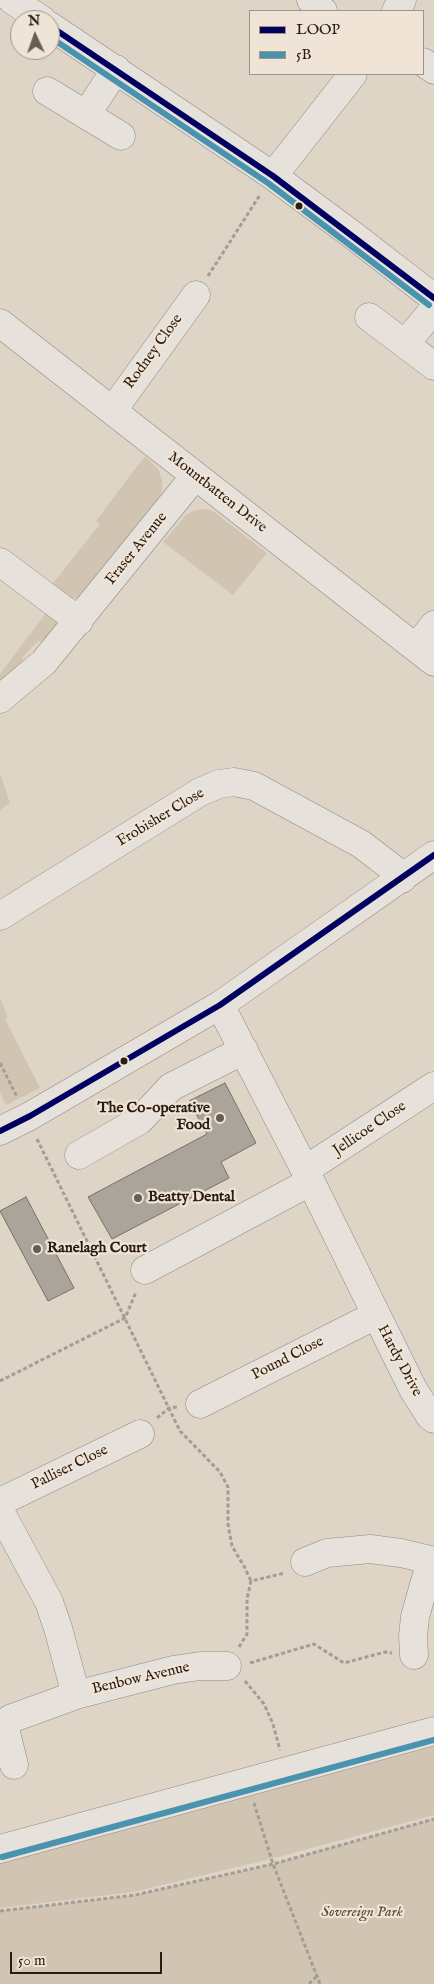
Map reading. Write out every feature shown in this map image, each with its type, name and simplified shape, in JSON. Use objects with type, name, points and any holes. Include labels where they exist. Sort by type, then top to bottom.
[{"type":"street","points":[[12,0],[27,10]]},
{"type":"street","points":[[311,0],[322,10]]},
{"type":"street","points":[[60,33],[273,176],[434,298]]},
{"type":"street","points":[[86,115],[116,69]]},
{"type":"street","points":[[273,176],[352,75]]},
{"type":"street","points":[[47,91],[121,136]]},
{"type":"street","name":"Rodney Close","points":[[113,410],[196,295]]},
{"type":"street","points":[[405,344],[434,309]]},
{"type":"street","points":[[369,317],[434,366]]},
{"type":"street","name":"Mountbatten Drive","points":[[1,326],[113,410],[425,655]]},
{"type":"street","name":"Fraser Avenue","points":[[0,699],[44,662],[195,476]]},
{"type":"street","points":[[0,562],[79,621]]},
{"type":"street","points":[[425,655],[434,625]]},
{"type":"street","name":"Frobisher Close","points":[[0,916],[200,792],[219,784],[234,782],[254,786],[362,844],[395,870],[402,879]]},
{"type":"street","points":[[0,1131],[30,1116],[220,1005],[434,855]]},
{"type":"street","name":"Hardy Drive","points":[[220,1005],[413,1389],[430,1416],[434,1419]]},
{"type":"street","points":[[78,1155],[140,1120],[171,1087],[244,1050]]},
{"type":"street","name":"Jellicoe Close","points":[[145,1270],[307,1176],[434,1086]]},
{"type":"street","name":"Pound Close","points":[[200,1404],[376,1315]]},
{"type":"street","name":"Palliser Close","points":[[0,1502],[140,1434]]},
{"type":"street","name":"Benbow Avenue","points":[[0,1512],[49,1602],[76,1695],[173,1670],[200,1666],[227,1666]]},
{"type":"street","points":[[305,1562],[327,1553],[370,1550],[401,1553],[433,1561],[414,1617],[414,1654]]},
{"type":"street","points":[[14,1765],[6,1728],[10,1719],[76,1695]]},
{"type":"street","points":[[0,1849],[434,1731]]},
{"type":"path","points":[[196,295],[273,176]]},
{"type":"path","points":[[0,1063],[18,1098],[30,1116],[37,1141],[180,1432],[220,1472],[228,1487],[228,1524],[232,1546],[246,1568],[251,1581],[247,1599],[247,1634],[227,1666]]},
{"type":"path","points":[[0,1381],[125,1318],[145,1270]]},
{"type":"path","points":[[140,1434],[168,1408],[200,1404]]},
{"type":"path","points":[[251,1581],[287,1572],[305,1562]]},
{"type":"path","points":[[227,1666],[252,1662],[314,1644],[344,1663],[385,1652],[414,1654]]},
{"type":"path","points":[[227,1666],[243,1679],[264,1704],[273,1724],[286,1771]]},
{"type":"path","points":[[247,1781],[273,1864],[320,1984]]},
{"type":"path","points":[[0,1911],[135,1895],[273,1864],[434,1819]]},
{"type":"path","points":[[309,1984],[317,1976]]},
{"type":"green space","points":[[145,456],[158,469],[162,480],[162,491],[156,504],[82,598],[68,598],[50,587],[100,524],[96,521]]},
{"type":"green space","points":[[205,509],[213,511],[267,553],[233,595],[163,542],[186,515],[195,510]]},
{"type":"green space","points":[[46,613],[60,625],[49,642],[38,641],[23,657],[21,666],[0,688],[0,674]]},
{"type":"green space","points":[[0,773],[10,803],[0,810]]},
{"type":"green space","points":[[0,998],[8,1017],[5,1019],[40,1088],[6,1105],[0,1093]]},
{"type":"green space","points":[[434,1743],[434,1815],[282,1856],[134,1892],[0,1908],[0,1860]]},
{"type":"green space","name":"Sovereign Park","points":[[434,1819],[434,1984],[0,1984],[0,1911],[135,1895],[273,1864]]},
{"type":"building","points":[[225,1083],[256,1143],[221,1162],[229,1178],[112,1239],[88,1197],[207,1134],[189,1101]]},
{"type":"building","name":"Ranelagh Court","points":[[26,1197],[74,1288],[48,1301],[0,1211]]},
{"type":"transit line","name":"LOOP","points":[[60,33],[273,176],[434,298]]},
{"type":"transit line","name":"5B","points":[[60,44],[268,183],[429,305]]},
{"type":"transit line","name":"LOOP","points":[[0,1131],[30,1116],[220,1005],[434,855]]},
{"type":"transit line","name":"5B","points":[[2,1857],[434,1740]]},
{"type":"place","name":"The Co-operative Food","points":[[220,1118]]},
{"type":"place","name":"Beatty Dental","points":[[138,1198]]},
{"type":"place","name":"Ranelagh Court","points":[[37,1249]]}]
